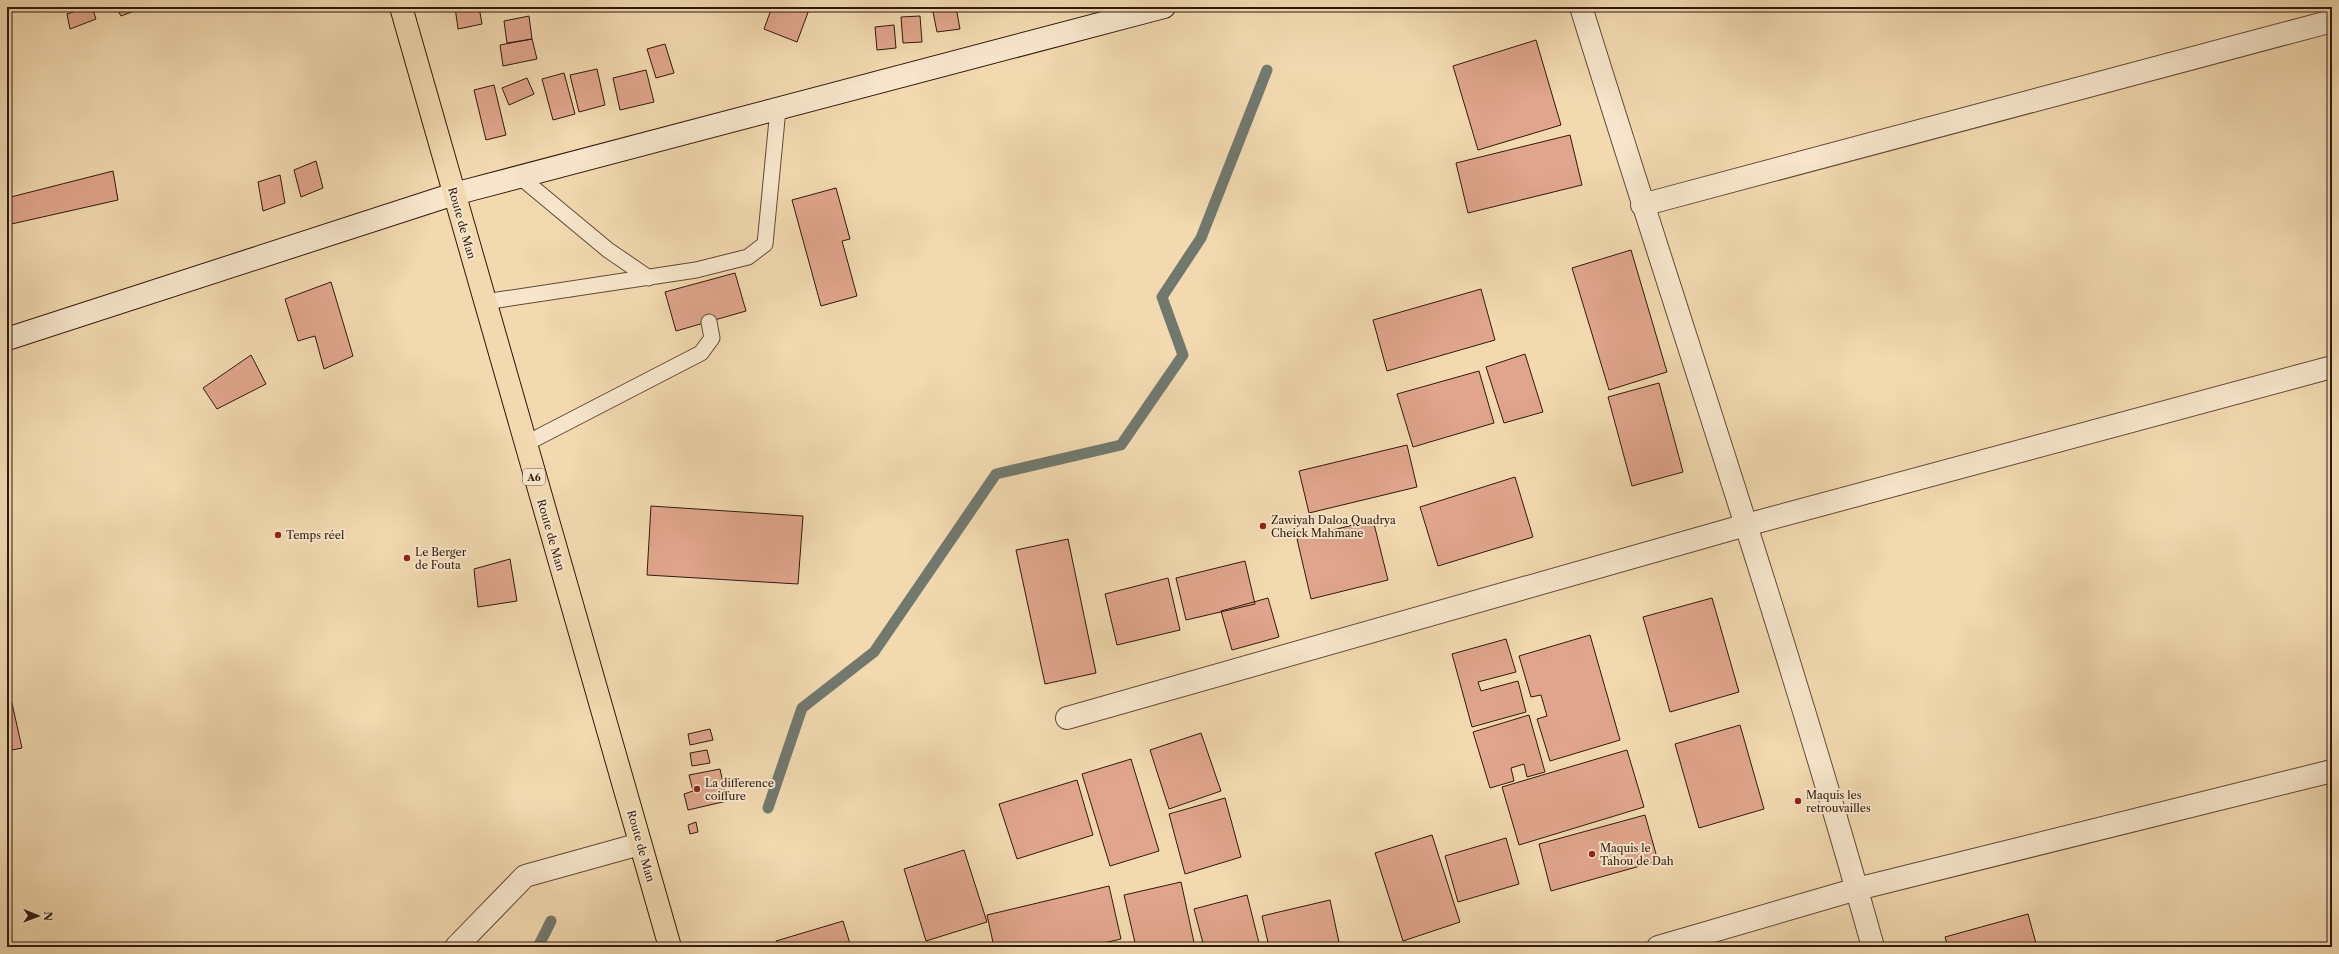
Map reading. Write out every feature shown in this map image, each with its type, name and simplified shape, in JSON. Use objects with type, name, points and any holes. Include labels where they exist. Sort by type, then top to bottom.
[{"type":"highway","name":"Route de Man","points":[[401,7],[670,947]]},
{"type":"street","points":[[7,339],[454,194],[1164,7]]},
{"type":"street","points":[[1581,7],[1642,205],[1746,526],[1857,889],[1873,947]]},
{"type":"street","points":[[1642,205],[2332,21]]},
{"type":"street","points":[[1067,718],[1746,526],[2332,367]]},
{"type":"street","points":[[1658,947],[1857,889],[2332,771]]},
{"type":"street","points":[[456,947],[525,876],[640,844]]},
{"type":"lane","points":[[485,302],[649,278],[697,277],[748,257],[765,244],[778,108]]},
{"type":"lane","points":[[519,176],[608,250],[649,278]]},
{"type":"lane","points":[[525,444],[702,353],[712,338],[709,322]]},
{"type":"building","points":[[92,7],[96,19],[70,29],[67,14]]},
{"type":"building","points":[[116,7],[145,7],[121,16]]},
{"type":"building","points":[[455,7],[479,7],[482,24],[458,29]]},
{"type":"building","points":[[772,7],[810,7],[797,42],[764,29]]},
{"type":"building","points":[[956,7],[960,29],[937,32],[933,12]]},
{"type":"building","points":[[529,16],[532,39],[507,43],[504,21]]},
{"type":"building","points":[[920,16],[922,42],[903,43],[901,17]]},
{"type":"building","points":[[894,25],[896,48],[877,50],[875,27]]},
{"type":"building","points":[[532,39],[537,59],[503,66],[500,45]]},
{"type":"building","points":[[1536,40],[1561,125],[1478,150],[1453,66]]},
{"type":"building","points":[[665,44],[674,73],[656,78],[647,49]]},
{"type":"building","points":[[597,69],[605,105],[579,112],[570,75]]},
{"type":"building","points":[[646,70],[654,102],[620,110],[613,78]]},
{"type":"building","points":[[564,73],[575,114],[553,120],[542,79]]},
{"type":"building","points":[[527,78],[534,94],[509,105],[502,88]]},
{"type":"building","points":[[494,85],[506,135],[486,140],[474,90]]},
{"type":"building","points":[[1570,135],[1582,185],[1468,213],[1456,163]]},
{"type":"building","points":[[316,161],[323,188],[301,197],[294,170]]},
{"type":"building","points":[[113,171],[118,200],[7,225],[7,198]]},
{"type":"building","points":[[280,175],[285,203],[263,211],[258,182]]},
{"type":"building","points":[[836,188],[850,239],[842,241],[857,296],[821,306],[792,200]]},
{"type":"building","points":[[1631,250],[1667,372],[1609,390],[1572,268]]},
{"type":"building","points":[[735,273],[746,311],[676,331],[665,292]]},
{"type":"building","points":[[331,282],[353,356],[324,369],[315,336],[298,341],[285,299]]},
{"type":"building","points":[[1481,289],[1495,340],[1387,371],[1373,320]]},
{"type":"building","points":[[1525,354],[1543,412],[1504,423],[1486,367]]},
{"type":"building","points":[[251,355],[266,384],[217,409],[203,388]]},
{"type":"building","points":[[1479,371],[1494,423],[1413,447],[1397,394]]},
{"type":"building","points":[[1659,383],[1683,472],[1632,486],[1608,397]]},
{"type":"building","points":[[1407,445],[1417,487],[1309,513],[1299,471]]},
{"type":"building","points":[[1515,477],[1533,537],[1438,566],[1420,507]]},
{"type":"building","points":[[651,506],[803,516],[798,584],[647,575]]},
{"type":"building","points":[[1373,520],[1388,580],[1311,599],[1297,539]]},
{"type":"building","points":[[1068,539],[1096,673],[1045,684],[1016,550]]},
{"type":"building","points":[[510,559],[517,601],[478,607],[474,569]]},
{"type":"building","points":[[1245,561],[1255,604],[1186,620],[1176,578]]},
{"type":"building","points":[[1168,578],[1180,630],[1117,645],[1105,594]]},
{"type":"building","points":[[1268,598],[1279,637],[1232,650],[1221,611]]},
{"type":"building","points":[[1712,598],[1739,692],[1670,712],[1643,617]]},
{"type":"building","points":[[1590,635],[1620,740],[1550,761],[1537,719],[1547,716],[1541,695],[1531,697],[1519,656]]},
{"type":"building","points":[[1506,639],[1516,672],[1478,682],[1481,691],[1518,681],[1526,712],[1472,727],[1452,654]]},
{"type":"building","points":[[7,681],[22,748],[7,751]]},
{"type":"building","points":[[1529,715],[1545,772],[1527,777],[1524,764],[1511,768],[1514,781],[1490,788],[1473,732]]},
{"type":"building","points":[[1740,725],[1764,809],[1699,828],[1675,744]]},
{"type":"building","points":[[710,729],[713,740],[690,745],[688,734]]},
{"type":"building","points":[[1201,733],[1221,791],[1169,809],[1150,750]]},
{"type":"building","points":[[707,750],[710,763],[692,766],[690,753]]},
{"type":"building","points":[[1627,750],[1644,807],[1519,845],[1502,787]]},
{"type":"building","points":[[1131,759],[1159,851],[1110,866],[1082,774]]},
{"type":"building","points":[[720,769],[727,801],[688,810],[684,794],[693,791],[689,775]]},
{"type":"building","points":[[1077,780],[1093,835],[1017,859],[999,804]]},
{"type":"building","points":[[1225,798],[1241,857],[1185,874],[1169,814]]},
{"type":"building","points":[[1645,815],[1658,861],[1551,891],[1539,844]]},
{"type":"building","points":[[696,822],[698,832],[690,834],[688,825]]},
{"type":"building","points":[[1432,835],[1460,922],[1403,941],[1375,853]]},
{"type":"building","points":[[1506,838],[1519,884],[1458,902],[1445,856]]},
{"type":"building","points":[[964,850],[987,922],[926,941],[904,869]]},
{"type":"building","points":[[1181,882],[1195,947],[1136,947],[1124,895]]},
{"type":"building","points":[[1109,886],[1121,939],[1086,947],[994,947],[987,915]]},
{"type":"building","points":[[1247,895],[1260,947],[1204,947],[1194,909]]},
{"type":"building","points":[[1330,900],[1340,947],[1269,947],[1262,916]]},
{"type":"building","points":[[2028,914],[2037,947],[1948,947],[1945,937]]},
{"type":"building","points":[[843,921],[851,947],[778,947],[776,941]]},
{"type":"waterway","points":[[768,808],[802,708],[874,652],[996,474],[1121,445],[1183,355],[1162,297],[1201,238],[1267,70]]},
{"type":"waterway","points":[[538,947],[551,921]]},
{"type":"place","name":"Zawiyah Daloa Quadrya Cheick Mahmane","points":[[1263,526]]},
{"type":"place","name":"Temps réel","points":[[278,535]]},
{"type":"place","name":"Le Berger de Fouta","points":[[407,558]]},
{"type":"place","name":"La difference coiffure","points":[[697,789]]},
{"type":"place","name":"Maquis les retrouvailles","points":[[1798,801]]},
{"type":"place","name":"Maquis le Tahou de Dah","points":[[1592,854]]}]
